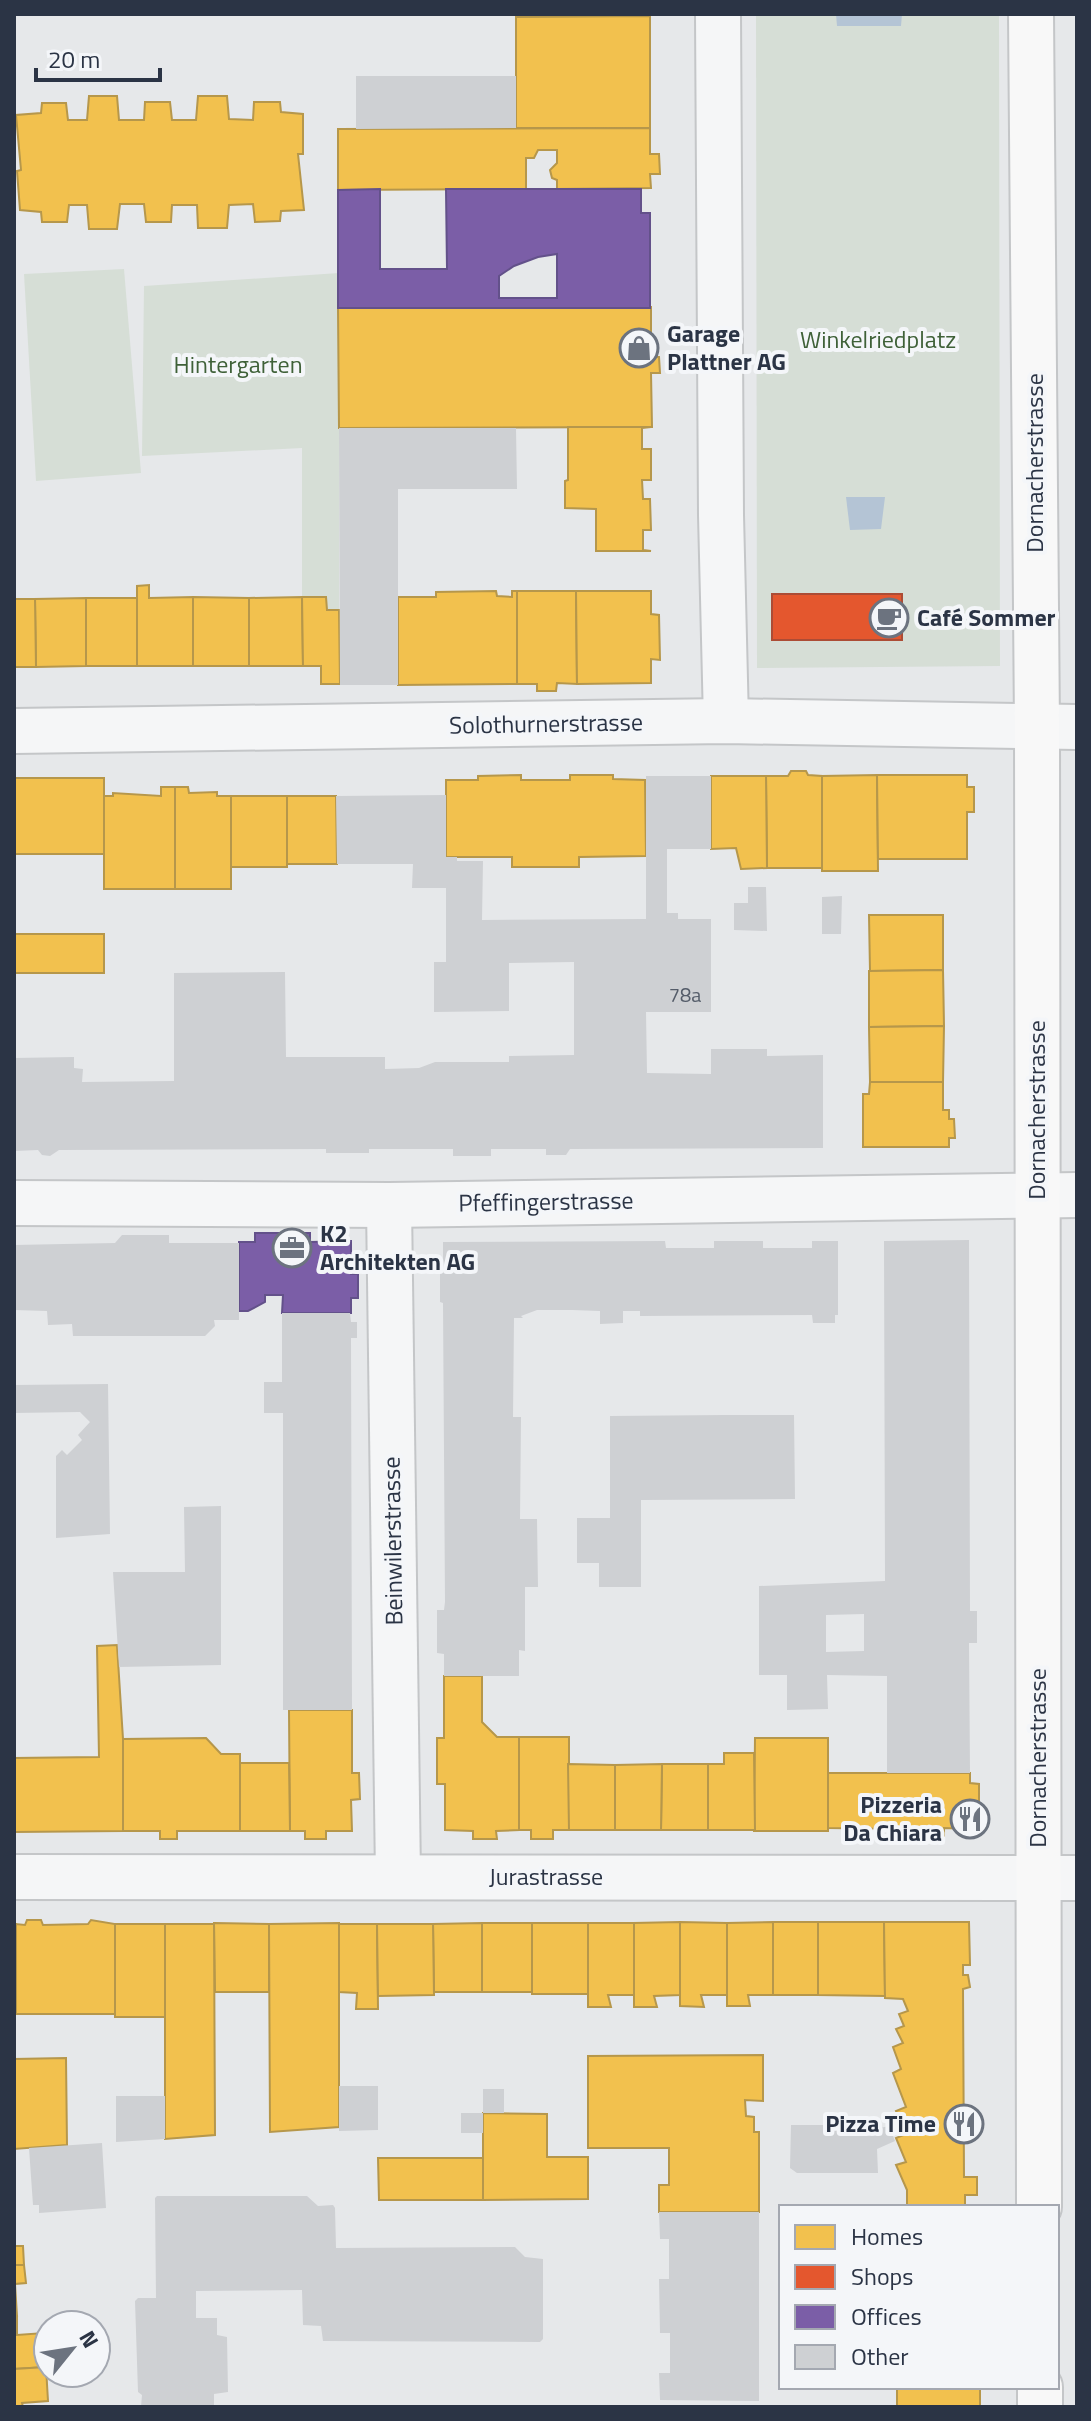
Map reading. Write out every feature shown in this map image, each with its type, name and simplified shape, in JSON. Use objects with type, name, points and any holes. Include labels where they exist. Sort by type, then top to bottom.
[{"type":"main road","name":"Dornacherstrasse","points":[[1031,14],[1057,727],[1058,1878],[1039,2205]]},
{"type":"street","points":[[718,14],[721,500],[726,721]]},
{"type":"street","name":"Solothurnerstrasse","points":[[14,731],[726,721],[1057,727]]},
{"type":"street","name":"Pfeffingerstrasse","points":[[14,1203],[389,1205],[1057,1194]]},
{"type":"street","name":"Beinwilerstrasse","points":[[389,1205],[398,1877]]},
{"type":"street","name":"Jurastrasse","points":[[14,1877],[1058,1878]]},
{"type":"green space","name":"Winkelriedplatz","points":[[756,14],[999,14],[1000,666],[757,668]]},
{"type":"green space","points":[[124,269],[141,473],[36,481],[24,274]]},
{"type":"green space","name":"Hintergarten","points":[[339,273],[339,610],[327,610],[302,597],[302,448],[142,456],[144,286]]},
{"type":"water","points":[[836,14],[902,14],[901,26],[837,26]]},
{"type":"water","points":[[846,497],[885,497],[881,529],[850,530]]},
{"type":"building: Homes","points":[[650,16],[650,128],[516,128],[516,17]]},
{"type":"building: Homes","points":[[89,96],[117,96],[119,120],[144,120],[145,102],[170,102],[172,120],[196,120],[198,96],[227,96],[229,119],[253,120],[254,102],[280,102],[281,112],[303,114],[303,154],[298,154],[304,210],[281,211],[280,221],[255,222],[253,204],[229,205],[227,228],[198,228],[197,205],[172,205],[171,222],[146,222],[144,204],[120,204],[117,229],[89,229],[87,205],[69,205],[67,222],[42,222],[41,212],[20,210],[17,171],[21,170],[16,115],[41,113],[42,103],[66,103],[68,120],[87,120]]},
{"type":"building: Homes","points":[[650,128],[650,154],[659,154],[660,174],[650,174],[651,188],[557,189],[557,180],[552,178],[550,170],[557,163],[557,150],[538,150],[534,158],[526,158],[526,189],[338,190],[338,129]]},
{"type":"building: Homes","points":[[651,307],[651,357],[659,357],[660,373],[651,373],[652,427],[339,428],[338,308]]},
{"type":"building: Homes","points":[[568,427],[651,427],[642,428],[642,449],[651,449],[651,480],[642,480],[643,499],[650,499],[651,530],[643,530],[643,550],[651,551],[596,551],[596,509],[565,508]]},
{"type":"building: Homes","points":[[149,585],[149,598],[193,597],[193,666],[137,666],[137,586]]},
{"type":"building: Homes","points":[[496,591],[497,596],[512,597],[512,591],[517,591],[517,684],[398,685],[398,597],[436,597],[436,592]]},
{"type":"building: Homes","points":[[517,591],[576,591],[577,684],[557,683],[556,691],[537,691],[537,684],[517,684]]},
{"type":"building: Homes","points":[[576,591],[651,591],[651,614],[659,615],[660,660],[651,659],[651,683],[577,684]]},
{"type":"building: Homes","points":[[193,597],[249,598],[249,666],[193,666]]},
{"type":"building: Homes","points":[[302,597],[303,666],[249,666],[249,598]]},
{"type":"building: Homes","points":[[302,597],[326,597],[327,610],[339,610],[340,684],[321,684],[321,666],[303,666]]},
{"type":"building: Homes","points":[[86,598],[86,666],[36,667],[35,599]]},
{"type":"building: Homes","points":[[86,598],[137,598],[137,666],[86,666]]},
{"type":"building: Homes","points":[[14,599],[35,599],[36,667],[14,667]]},
{"type":"building: Homes","points":[[791,771],[822,776],[822,868],[767,868],[766,776],[788,776]]},
{"type":"building: Homes","points":[[521,775],[521,780],[570,780],[570,775],[613,775],[613,779],[645,780],[646,856],[579,857],[579,867],[512,867],[512,857],[446,857],[446,780]]},
{"type":"building: Homes","points":[[877,775],[878,871],[822,871],[822,776]]},
{"type":"building: Homes","points":[[877,775],[967,775],[967,787],[974,787],[974,812],[967,812],[967,859],[878,859]]},
{"type":"building: Homes","points":[[711,776],[766,776],[767,868],[741,869],[736,848],[711,849]]},
{"type":"building: Homes","points":[[14,778],[104,778],[104,854],[14,854]]},
{"type":"building: Homes","points":[[161,787],[175,787],[175,889],[104,889],[104,796],[113,796],[113,793],[161,796]]},
{"type":"building: Homes","points":[[175,787],[188,787],[189,793],[217,792],[217,796],[231,796],[231,889],[175,889]]},
{"type":"building: Homes","points":[[231,796],[287,796],[287,867],[231,867]]},
{"type":"building: Homes","points":[[287,796],[336,796],[337,864],[287,864]]},
{"type":"building: Homes","points":[[869,915],[943,915],[943,970],[870,971]]},
{"type":"building: Homes","points":[[14,934],[104,934],[104,973],[14,973]]},
{"type":"building: Homes","points":[[943,970],[944,1026],[869,1027],[869,971]]},
{"type":"building: Homes","points":[[944,1026],[943,1082],[870,1082],[869,1027]]},
{"type":"building: Homes","points":[[870,1082],[943,1082],[943,1110],[949,1110],[949,1119],[954,1119],[955,1138],[949,1138],[949,1147],[863,1147],[863,1094],[869,1094]]},
{"type":"building: Homes","points":[[117,1645],[123,1739],[123,1831],[14,1832],[14,1758],[99,1757],[97,1646]]},
{"type":"building: Homes","points":[[444,1676],[482,1676],[482,1722],[497,1737],[519,1737],[519,1830],[496,1831],[497,1839],[473,1839],[473,1831],[445,1830],[445,1784],[437,1784],[437,1738],[444,1738]]},
{"type":"building: Homes","points":[[289,1710],[352,1710],[352,1773],[359,1773],[360,1799],[351,1800],[352,1831],[326,1831],[326,1839],[305,1839],[305,1831],[290,1831]]},
{"type":"building: Homes","points":[[519,1737],[569,1737],[569,1830],[553,1830],[553,1839],[531,1839],[531,1830],[519,1830]]},
{"type":"building: Homes","points":[[206,1738],[221,1754],[240,1754],[240,1831],[177,1831],[177,1839],[160,1839],[160,1831],[123,1831],[123,1739]]},
{"type":"building: Homes","points":[[755,1738],[828,1738],[828,1831],[754,1831]]},
{"type":"building: Homes","points":[[724,1753],[754,1753],[755,1830],[708,1830],[708,1764],[724,1764]]},
{"type":"building: Homes","points":[[240,1763],[289,1763],[290,1831],[240,1831]]},
{"type":"building: Homes","points":[[568,1764],[615,1765],[615,1830],[569,1830]]},
{"type":"building: Homes","points":[[662,1764],[708,1764],[708,1830],[661,1830]]},
{"type":"building: Homes","points":[[662,1764],[661,1830],[615,1830],[615,1765]]},
{"type":"building: Homes","points":[[828,1773],[970,1773],[970,1783],[979,1784],[979,1807],[970,1807],[970,1829],[944,1828],[944,1837],[897,1837],[898,1829],[828,1828]]},
{"type":"building: Homes","points":[[27,1920],[41,1920],[43,1925],[88,1924],[91,1920],[115,1924],[116,2014],[16,2014],[16,1924],[25,1925]]},
{"type":"building: Homes","points":[[680,1922],[727,1923],[727,1995],[701,1995],[704,2007],[680,2006]]},
{"type":"building: Homes","points":[[680,1922],[680,1995],[654,1996],[657,2007],[634,2007],[634,1923]]},
{"type":"building: Homes","points":[[773,1922],[773,1995],[748,1995],[750,2006],[727,2006],[727,1923]]},
{"type":"building: Homes","points":[[773,1922],[818,1922],[818,1995],[773,1995]]},
{"type":"building: Homes","points":[[818,1922],[884,1922],[885,1996],[818,1995]]},
{"type":"building: Homes","points":[[884,1922],[969,1922],[970,1965],[963,1965],[963,1975],[968,1975],[970,1987],[963,1989],[964,2177],[977,2177],[977,2195],[965,2195],[965,2205],[907,2205],[907,2190],[896,2165],[906,2162],[896,2138],[906,2134],[896,2111],[906,2107],[893,2073],[901,2069],[893,2047],[903,2043],[896,2029],[904,2026],[899,2014],[908,2011],[903,1999],[885,1998]]},
{"type":"building: Homes","points":[[214,1923],[269,1924],[269,1992],[215,1992]]},
{"type":"building: Homes","points":[[339,1923],[339,2127],[270,2132],[269,1924]]},
{"type":"building: Homes","points":[[482,1923],[532,1923],[532,1992],[482,1992]]},
{"type":"building: Homes","points":[[482,1923],[482,1992],[434,1992],[433,1924]]},
{"type":"building: Homes","points":[[532,1923],[588,1923],[588,1994],[532,1994]]},
{"type":"building: Homes","points":[[588,1923],[634,1923],[634,1995],[608,1995],[611,2007],[588,2007]]},
{"type":"building: Homes","points":[[16,1924],[16,2007],[14,2007]]},
{"type":"building: Homes","points":[[115,1924],[165,1924],[165,2017],[115,2017]]},
{"type":"building: Homes","points":[[165,1924],[214,1924],[215,2135],[165,2139]]},
{"type":"building: Homes","points":[[339,1924],[377,1924],[378,2009],[356,2009],[357,1993],[339,1992]]},
{"type":"building: Homes","points":[[377,1924],[433,1924],[434,1995],[378,1996]]},
{"type":"building: Homes","points":[[763,2055],[763,2101],[745,2100],[746,2116],[754,2117],[754,2132],[759,2132],[759,2212],[659,2212],[659,2185],[669,2185],[669,2148],[588,2148],[588,2056]]},
{"type":"building: Homes","points":[[66,2058],[67,2145],[14,2149],[14,2059]]},
{"type":"building: Homes","points":[[483,2113],[547,2114],[547,2157],[588,2157],[588,2199],[483,2200]]},
{"type":"building: Homes","points":[[378,2158],[483,2158],[483,2200],[379,2200]]},
{"type":"building: Homes","points":[[14,2246],[23,2246],[24,2265],[14,2265]]},
{"type":"building: Homes","points":[[14,2265],[24,2265],[26,2283],[15,2284],[17,2316],[14,2316]]},
{"type":"building: Homes","points":[[14,2316],[17,2316],[17,2335],[32,2334],[32,2368],[14,2369]]},
{"type":"building: Homes","points":[[32,2368],[32,2389],[47,2389],[48,2401],[22,2403],[23,2407],[14,2407],[14,2369]]},
{"type":"building: Homes","points":[[897,2389],[980,2389],[980,2407],[897,2407]]},
{"type":"building: Shops","points":[[772,594],[902,594],[902,640],[772,640]]},
{"type":"building: Offices","points":[[380,189],[380,269],[447,269],[446,189],[641,189],[641,213],[650,213],[650,308],[338,308],[338,190]],"holes":[[[557,254],[557,298],[499,298],[499,276],[514,266]]]},
{"type":"building: Offices","points":[[255,1233],[310,1233],[310,1242],[351,1241],[351,1274],[358,1274],[358,1298],[351,1298],[351,1313],[282,1313],[283,1295],[265,1295],[265,1302],[248,1311],[239,1311],[239,1242],[255,1242]]},
{"type":"building: Other","points":[[356,76],[516,76],[516,128],[356,129]]},
{"type":"building: Other","points":[[339,428],[516,428],[517,489],[398,489],[398,685],[340,685]]},
{"type":"building: Other","points":[[646,776],[711,776],[711,849],[667,849],[667,913],[678,913],[678,919],[711,919],[711,1012],[646,1012],[647,1073],[711,1074],[711,1049],[767,1049],[767,1056],[823,1055],[823,1148],[570,1149],[566,1155],[546,1155],[546,1149],[491,1149],[491,1156],[453,1156],[453,1149],[369,1149],[369,1153],[326,1153],[326,1149],[59,1150],[50,1156],[42,1155],[38,1150],[14,1151],[14,1058],[74,1057],[74,1068],[83,1069],[82,1082],[174,1081],[174,973],[285,972],[286,1057],[385,1057],[385,1069],[419,1068],[435,1062],[509,1062],[509,1056],[574,1055],[574,962],[509,963],[509,1011],[434,1012],[434,962],[446,962],[446,888],[412,888],[413,864],[337,864],[336,796],[446,795],[446,857],[457,857],[457,861],[483,861],[482,920],[646,919]]},
{"type":"building: Other","points":[[748,887],[766,887],[767,931],[734,930],[734,903],[748,903]]},
{"type":"building: Other","points":[[842,896],[841,934],[822,934],[822,897]]},
{"type":"building: Other","points":[[122,1235],[169,1235],[169,1243],[239,1243],[239,1320],[214,1320],[215,1326],[205,1336],[73,1336],[72,1324],[48,1325],[47,1311],[14,1310],[14,1245],[115,1243]]},
{"type":"building: Other","points":[[969,1240],[970,1611],[977,1611],[977,1643],[969,1643],[970,1773],[887,1773],[887,1676],[827,1675],[828,1709],[787,1710],[787,1675],[759,1675],[759,1586],[885,1581],[884,1241]],"holes":[[[864,1614],[864,1651],[826,1652],[826,1615]]]},
{"type":"building: Other","points":[[665,1241],[666,1248],[714,1248],[714,1241],[763,1241],[763,1248],[812,1248],[812,1241],[838,1241],[838,1315],[835,1315],[835,1323],[813,1323],[812,1315],[640,1316],[640,1311],[623,1311],[623,1323],[600,1324],[600,1311],[537,1310],[521,1316],[523,1318],[514,1318],[513,1417],[521,1417],[520,1519],[537,1519],[538,1587],[525,1587],[525,1651],[519,1650],[519,1676],[444,1676],[444,1654],[437,1653],[437,1610],[444,1610],[445,1602],[443,1303],[440,1302],[443,1242]]},
{"type":"building: Other","points":[[282,1313],[350,1313],[351,1322],[357,1322],[357,1338],[351,1338],[352,1710],[283,1710],[283,1413],[264,1413],[264,1382],[282,1382]]},
{"type":"building: Other","points":[[108,1384],[110,1534],[56,1538],[56,1456],[62,1450],[67,1455],[82,1440],[78,1435],[90,1422],[80,1412],[14,1413],[14,1385]]},
{"type":"building: Other","points":[[794,1415],[795,1499],[641,1500],[641,1587],[599,1587],[599,1563],[577,1563],[577,1518],[610,1518],[610,1416]]},
{"type":"building: Other","points":[[221,1506],[221,1665],[119,1667],[113,1572],[185,1572],[184,1507]]},
{"type":"building: Other","points":[[339,2086],[378,2086],[378,2130],[339,2131]]},
{"type":"building: Other","points":[[483,2089],[504,2089],[504,2113],[483,2113]]},
{"type":"building: Other","points":[[116,2096],[165,2096],[165,2139],[116,2142]]},
{"type":"building: Other","points":[[461,2113],[483,2113],[483,2133],[461,2133]]},
{"type":"building: Other","points":[[826,2117],[876,2118],[880,2128],[889,2126],[895,2141],[877,2149],[878,2173],[797,2173],[790,2168],[791,2125],[825,2125]]},
{"type":"building: Other","points":[[102,2143],[106,2208],[39,2213],[39,2205],[33,2205],[29,2148]]},
{"type":"building: Other","points":[[157,2196],[307,2196],[318,2206],[333,2205],[335,2208],[336,2248],[515,2247],[525,2257],[543,2259],[543,2339],[540,2342],[323,2341],[321,2326],[303,2325],[302,2290],[196,2291],[196,2318],[217,2318],[217,2335],[227,2337],[228,2392],[214,2394],[214,2407],[141,2407],[135,2301],[138,2298],[156,2298]]},
{"type":"building: Other","points":[[659,2212],[759,2212],[759,2401],[660,2400],[659,2373],[670,2373],[670,2333],[660,2333],[659,2279],[669,2279],[669,2239],[660,2239]]},
{"type":"place","name":"Garage Plattner AG","points":[[639,348]]},
{"type":"place","name":"Café Sommer","points":[[889,618]]},
{"type":"place","name":"K2 Architekten AG","points":[[292,1248]]},
{"type":"place","name":"Pizzeria Da Chiara","points":[[970,1819]]},
{"type":"place","name":"Pizza Time","points":[[964,2124]]}]
